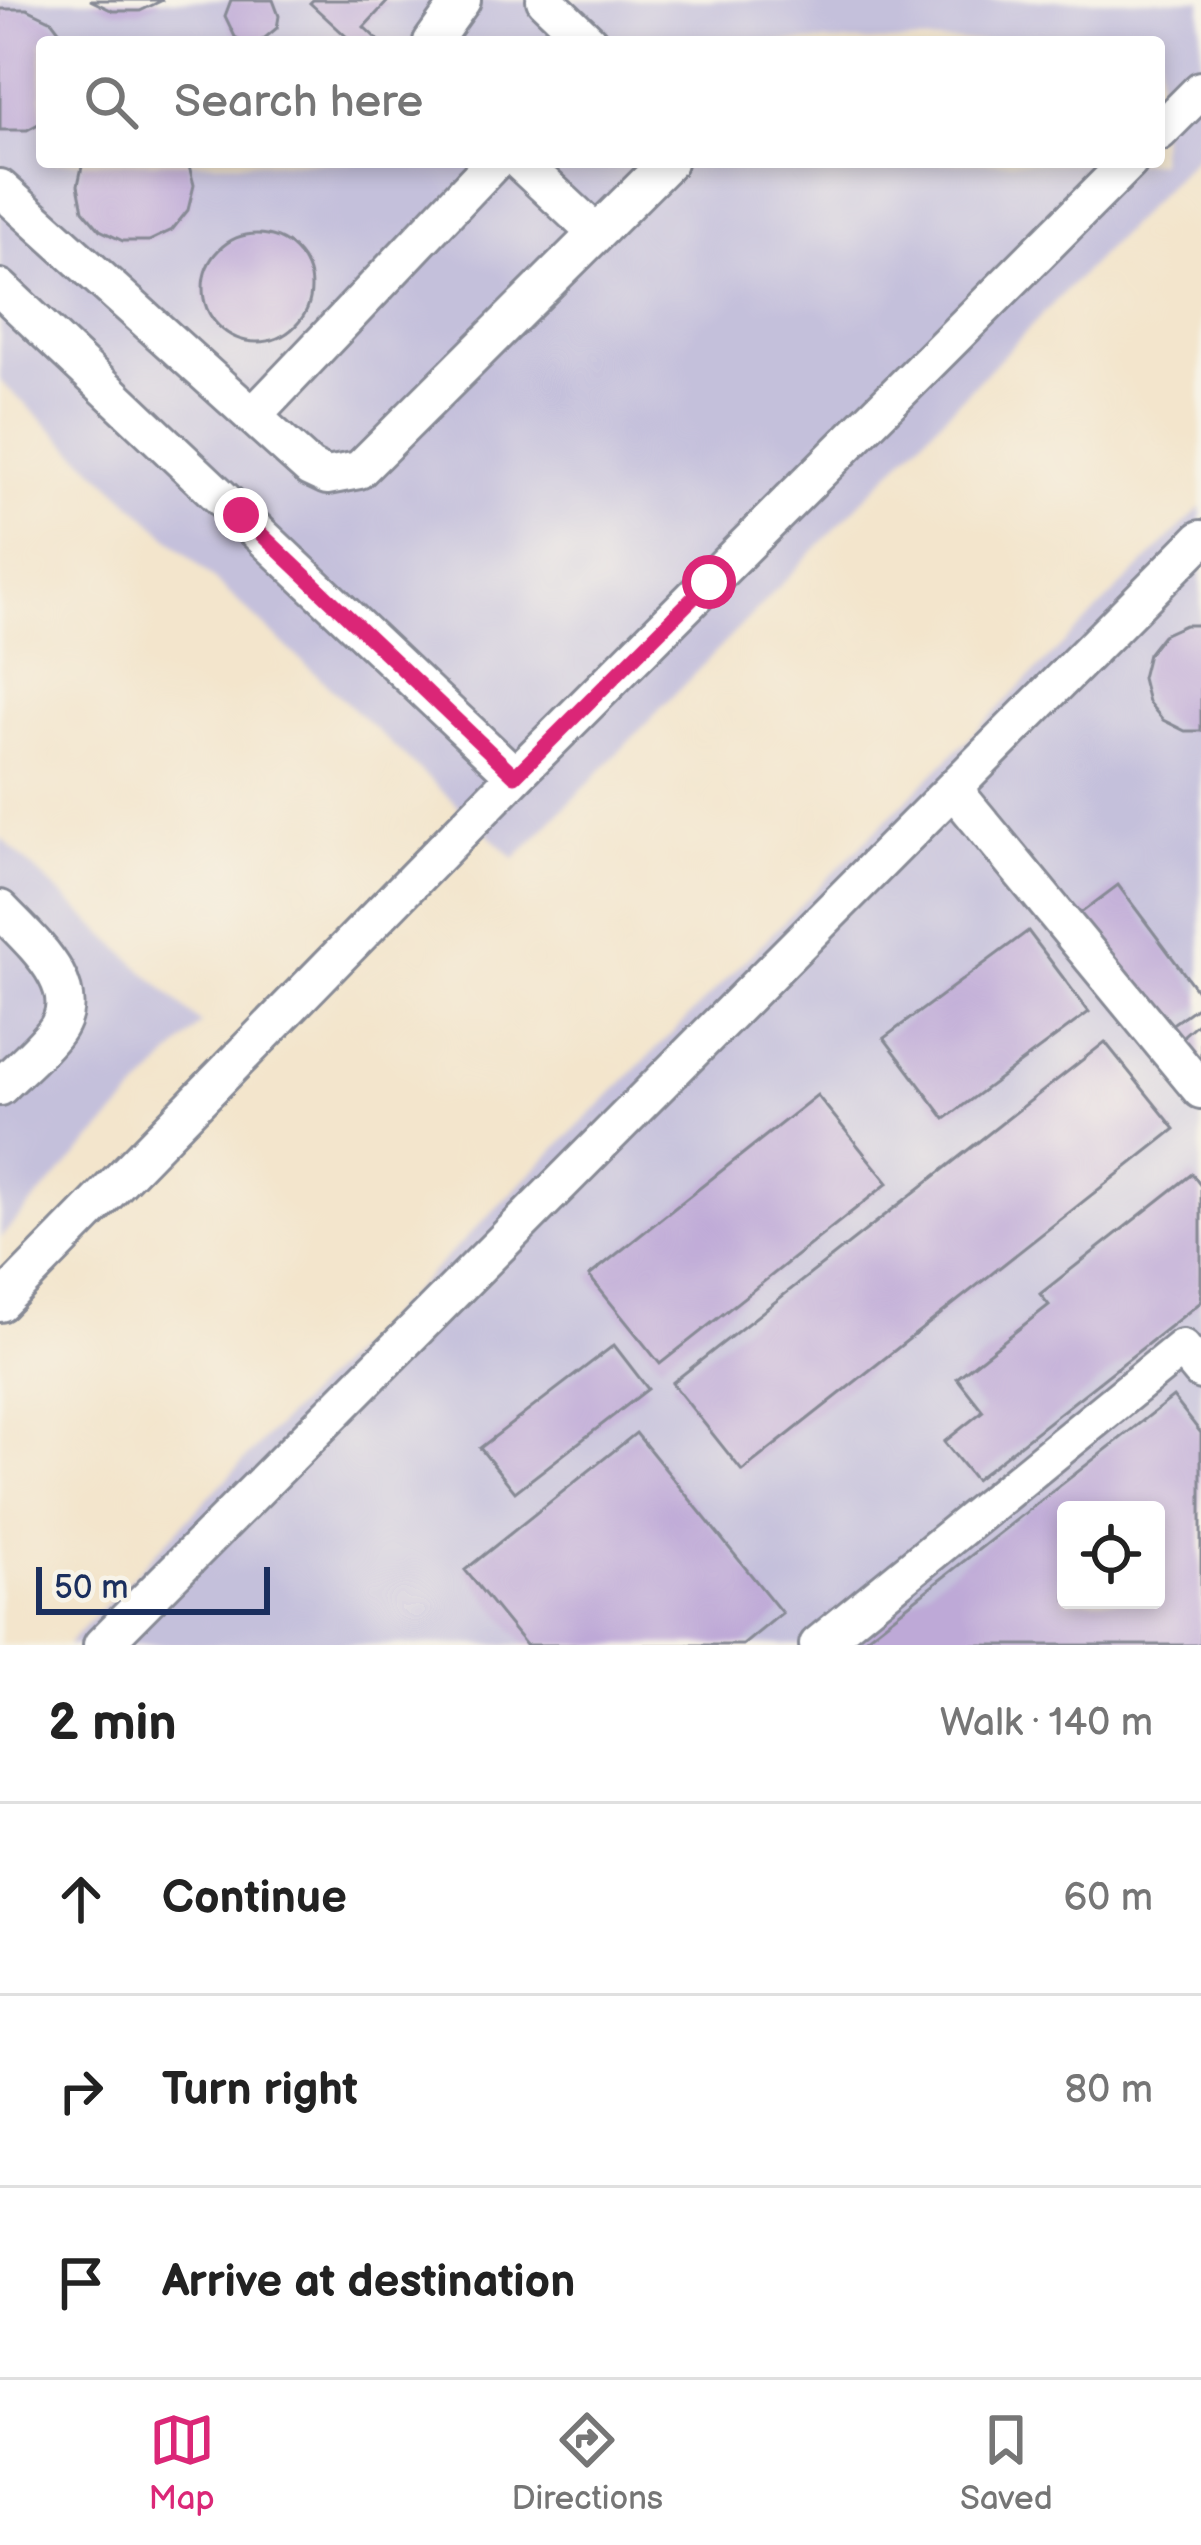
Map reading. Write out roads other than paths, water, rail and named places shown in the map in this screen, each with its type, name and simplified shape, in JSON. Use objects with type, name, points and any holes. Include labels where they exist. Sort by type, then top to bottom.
[{"type":"street","points":[[436,36],[462,0]]},
{"type":"street","points":[[544,0],[583,36]]},
{"type":"street","points":[[1165,126],[1201,90]]},
{"type":"street","points":[[253,416],[488,168]]},
{"type":"street","points":[[526,168],[596,233]]},
{"type":"street","points":[[0,188],[316,472],[327,476],[359,470],[662,168]]},
{"type":"street","points":[[0,1303],[515,776],[1123,168]]},
{"type":"street","points":[[0,288],[515,776]]},
{"type":"street","points":[[102,1645],[1201,538]]},
{"type":"street","points":[[953,789],[1201,1090]]},
{"type":"street","points":[[0,909],[45,957],[58,975],[64,997],[57,1030],[0,1087]]},
{"type":"street","points":[[818,1645],[1195,1351]]}]
